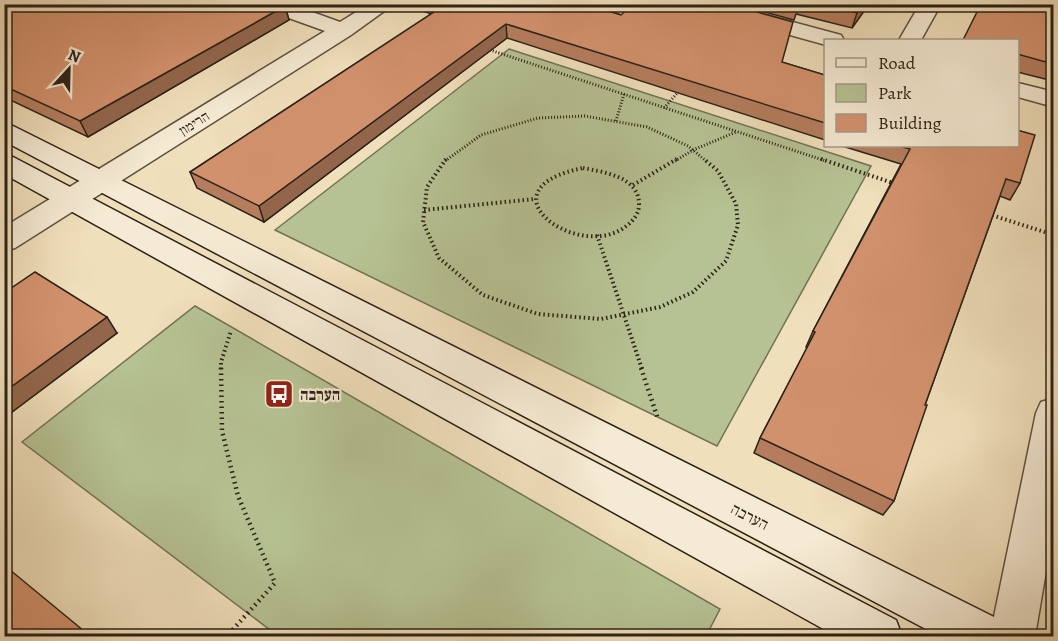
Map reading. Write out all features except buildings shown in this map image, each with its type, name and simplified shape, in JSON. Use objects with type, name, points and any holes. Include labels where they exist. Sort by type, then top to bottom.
[{"type":"street","points":[[268,4],[343,30]]},
{"type":"street","name":"הרימון","points":[[4,241],[384,4]]},
{"type":"street","points":[[700,4],[829,39]]},
{"type":"street","points":[[911,39],[932,4]]},
{"type":"street","points":[[1019,91],[1053,100]]},
{"type":"street","name":"הערבה","points":[[4,131],[87,190],[243,292],[880,636]]},
{"type":"street","name":"הערבה","points":[[4,163],[87,190],[645,461],[984,636]]},
{"type":"street","points":[[1012,636],[1053,412]]},
{"type":"path","points":[[482,48],[907,187]]},
{"type":"path","points":[[664,108],[687,83]]},
{"type":"path","points":[[615,121],[624,94]]},
{"type":"path","points":[[585,116],[647,127],[693,150],[718,171],[736,204],[738,225],[726,261],[693,292],[660,307],[601,319],[538,314],[483,295],[439,258],[423,222],[427,187],[447,158],[481,135],[538,118],[585,116]]},
{"type":"path","points":[[633,185],[693,150],[738,132]]},
{"type":"path","points":[[583,168],[600,170],[617,174],[633,185],[640,195],[641,207],[636,218],[615,232],[597,235],[580,235],[562,230],[548,222],[539,211],[535,199],[541,186],[551,177],[566,170],[583,168]]},
{"type":"path","points":[[424,210],[535,199]]},
{"type":"path","points":[[986,213],[1053,235]]},
{"type":"path","points":[[597,235],[663,434],[645,461]]},
{"type":"path","points":[[227,636],[275,583],[238,496],[222,431],[221,362],[243,292]]},
{"type":"green space","points":[[509,49],[871,166],[717,446],[275,230]]},
{"type":"green space","points":[[195,306],[720,609],[706,636],[278,636],[22,442]]},
{"type":"place","name":"הערבה","points":[[279,394]]}]
